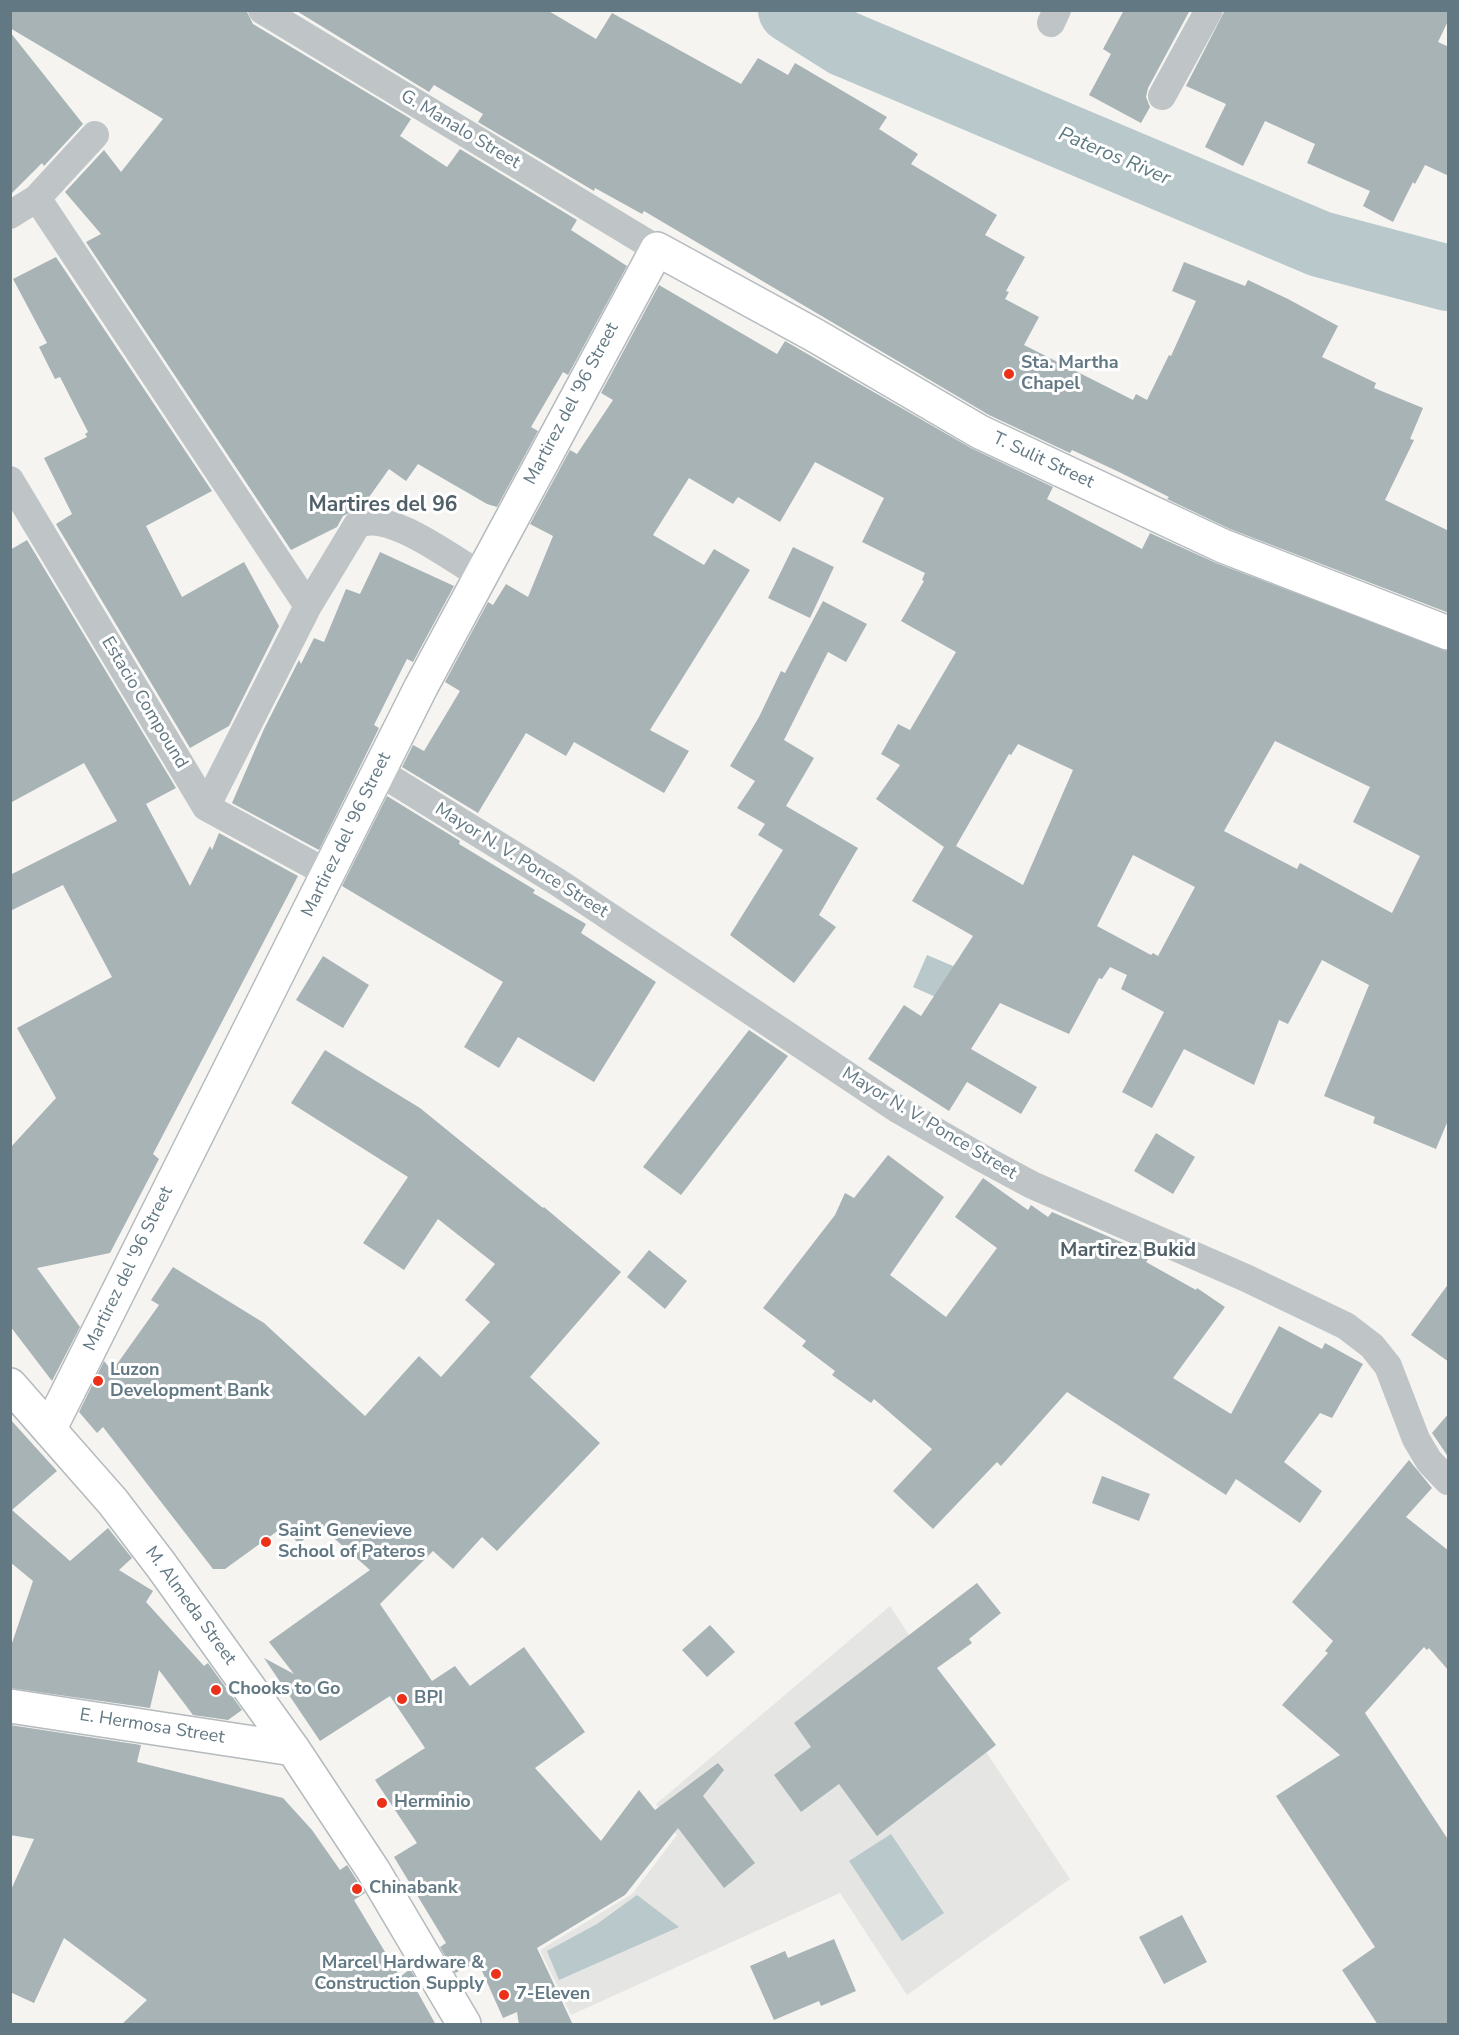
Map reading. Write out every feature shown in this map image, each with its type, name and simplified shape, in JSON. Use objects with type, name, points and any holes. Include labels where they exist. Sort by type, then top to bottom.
[{"type":"street","name":"G. Manalo Street","points":[[262,10],[657,249]]},
{"type":"street","points":[[1162,96],[1209,10]]},
{"type":"street","points":[[10,215],[37,198],[95,135]]},
{"type":"street","points":[[37,198],[308,606]]},
{"type":"street","name":"Martirez del '96 Street","points":[[50,1428],[262,1001],[329,874],[378,771],[480,575],[657,249]]},
{"type":"street","name":"T. Sulit Street","points":[[657,249],[816,336],[980,432],[1223,546],[1449,633]]},
{"type":"street","name":"Estacio Compound","points":[[10,480],[206,807]]},
{"type":"street","points":[[329,874],[206,807],[308,606],[357,525],[373,520],[404,530],[480,575]]},
{"type":"street","name":"Mayor N. V. Ponce Street","points":[[378,771],[559,883],[900,1110],[980,1157],[1032,1185],[1246,1278],[1346,1326],[1372,1346],[1388,1366],[1416,1440],[1429,1461],[1449,1481]]},
{"type":"street","name":"M. Almeda Street","points":[[10,1386],[50,1428],[161,1565],[293,1749],[373,1870],[464,2025]]},
{"type":"street","name":"E. Hermosa Street","points":[[10,1706],[293,1749]]},
{"type":"shaded area","points":[[927,955],[953,966],[962,957],[965,1010],[913,987]]},
{"type":"shaded area","points":[[890,1606],[1070,1879],[907,1995],[840,1893],[571,2015],[540,1950],[632,1894],[677,1835],[656,1804]]},
{"type":"shaded area","points":[[891,1834],[944,1913],[902,1941],[849,1861]]},
{"type":"shaded area","points":[[637,1895],[679,1927],[559,1980],[547,1951],[597,1924]]},
{"type":"building","points":[[10,10],[246,10],[253,24],[411,119],[400,136],[447,167],[460,149],[577,220],[571,230],[627,266],[568,375],[563,372],[531,427],[538,431],[497,507],[487,504],[418,464],[406,481],[389,469],[362,507],[343,516],[337,527],[291,550],[86,242],[101,234],[65,192],[104,150],[121,172],[163,119],[10,28]]},
{"type":"building","points":[[295,10],[547,10],[596,39],[612,13],[741,84],[758,58],[788,75],[795,63],[887,117],[879,129],[918,154],[911,164],[997,215],[985,235],[1025,257],[1006,291],[1009,292],[1005,299],[1039,317],[1024,345],[1133,400],[1136,394],[1147,400],[1169,355],[1171,356],[1196,301],[1172,291],[1184,262],[1245,286],[1248,280],[1288,299],[1338,326],[1322,357],[1376,383],[1374,388],[1423,408],[1410,439],[1414,440],[1385,500],[1449,531],[1449,613],[1230,529],[1167,499],[1169,497],[1119,472],[1072,450],[1070,453],[989,415],[644,211],[642,214],[595,188],[594,191],[478,122],[483,114],[434,85],[429,92]]},
{"type":"building","points":[[1124,10],[1190,10],[1148,88],[1146,97],[1150,107],[1141,123],[1089,95],[1111,54],[1103,49]]},
{"type":"building","points":[[1225,10],[1449,10],[1449,19],[1438,42],[1449,47],[1449,176],[1425,165],[1415,184],[1413,182],[1393,222],[1363,206],[1370,191],[1307,163],[1315,144],[1265,121],[1243,166],[1205,147],[1226,104],[1186,86]]},
{"type":"building","points":[[10,32],[83,124],[44,166],[42,163],[10,195]]},
{"type":"building","points":[[56,257],[212,491],[146,526],[182,597],[244,562],[279,626],[229,726],[190,748],[56,524],[72,514],[44,458],[87,437],[85,434],[88,432],[60,377],[55,379],[39,347],[47,343],[13,279]]},
{"type":"building","points":[[659,285],[777,354],[785,341],[971,448],[1053,487],[1047,499],[1142,549],[1150,533],[1216,563],[1449,651],[1449,1118],[1436,1149],[1373,1123],[1375,1117],[1324,1096],[1369,985],[1322,960],[1288,1024],[1279,1020],[1254,1085],[1184,1049],[1152,1108],[1122,1092],[1164,1012],[1121,989],[1127,975],[1110,967],[1102,979],[1099,978],[1069,1034],[1000,1003],[971,1049],[1037,1087],[1021,1114],[967,1082],[949,1111],[868,1059],[904,1005],[921,1016],[973,936],[912,901],[944,847],[876,799],[900,765],[881,754],[898,724],[910,730],[956,652],[901,621],[924,581],[922,580],[925,573],[862,542],[884,498],[815,462],[780,522],[738,497],[733,504],[689,478],[653,535],[704,565],[714,549],[750,570],[650,730],[689,751],[664,793],[574,742],[566,756],[526,733],[478,813],[402,767],[413,745],[424,751],[460,691],[445,682],[488,602],[493,605],[506,584],[528,597],[553,536],[530,524],[570,450],[577,454],[613,400],[601,393]],"holes":[[[1275,741],[1370,787],[1353,822],[1420,856],[1392,913],[1300,863],[1297,869],[1224,831]],[[1018,744],[1073,770],[1023,885],[956,846],[1009,754],[1011,755]],[[1133,855],[1195,887],[1158,956],[1153,953],[1151,955],[1097,926]]]},
{"type":"building","points":[[27,540],[176,788],[146,804],[190,886],[210,846],[212,850],[219,833],[298,876],[153,1154],[159,1159],[110,1253],[37,1268],[80,1327],[52,1381],[10,1326],[10,1148],[56,1098],[17,1028],[112,977],[63,885],[10,911],[10,875],[117,821],[84,763],[10,803],[10,550]]},
{"type":"building","points":[[793,547],[834,567],[810,618],[768,598]]},
{"type":"building","points":[[380,552],[454,586],[413,662],[407,659],[374,725],[379,728],[319,850],[232,803],[264,729],[299,660],[301,664],[314,638],[324,642],[346,589],[360,594]]},
{"type":"building","points":[[823,601],[867,624],[846,662],[828,652],[784,740],[814,758],[786,806],[858,848],[819,915],[836,927],[794,983],[730,935],[783,850],[758,835],[765,824],[737,808],[755,781],[730,766],[759,717],[781,671],[785,673]]},
{"type":"building","points":[[387,796],[460,841],[459,844],[535,890],[533,893],[586,924],[581,933],[656,982],[594,1082],[518,1037],[499,1068],[464,1047],[503,982],[342,886]]},
{"type":"building","points":[[323,956],[369,985],[343,1028],[296,1000]]},
{"type":"building","points":[[749,1030],[788,1056],[681,1195],[643,1167]]},
{"type":"building","points":[[325,1050],[420,1108],[621,1272],[530,1377],[600,1443],[497,1551],[482,1537],[453,1569],[433,1551],[380,1604],[432,1681],[455,1666],[470,1686],[524,1647],[585,1732],[535,1768],[601,1841],[639,1790],[655,1810],[718,1763],[724,1770],[703,1796],[755,1863],[724,1888],[678,1828],[625,1895],[537,1948],[573,2025],[519,2025],[517,2012],[503,2018],[478,1962],[455,1973],[440,1947],[446,1943],[394,1857],[417,1843],[375,1780],[425,1748],[390,1696],[320,1741],[264,1658],[294,1674],[269,1642],[370,1570],[319,1525],[299,1544],[283,1527],[225,1569],[213,1569],[103,1427],[97,1433],[79,1412],[104,1361],[112,1371],[159,1305],[151,1300],[173,1267],[264,1323],[365,1416],[419,1356],[441,1377],[490,1322],[465,1300],[495,1264],[438,1219],[404,1270],[363,1243],[408,1177],[291,1103]]},
{"type":"building","points":[[1156,1133],[1195,1157],[1173,1194],[1134,1171]]},
{"type":"building","points":[[888,1155],[944,1197],[890,1275],[946,1317],[997,1248],[955,1217],[983,1178],[1028,1210],[1031,1205],[1048,1217],[1052,1212],[1151,1255],[1146,1262],[1196,1290],[1197,1288],[1225,1307],[1173,1378],[1231,1414],[1279,1326],[1322,1349],[1325,1343],[1363,1364],[1332,1418],[1320,1413],[1284,1462],[1322,1491],[1300,1523],[1236,1479],[1226,1495],[1067,1392],[1001,1466],[997,1462],[933,1529],[893,1491],[932,1449],[874,1399],[871,1403],[832,1375],[835,1371],[802,1346],[806,1341],[763,1308],[835,1215],[845,1193],[854,1198]]},
{"type":"building","points":[[649,1250],[687,1281],[665,1309],[627,1277]]},
{"type":"building","points":[[1449,1283],[1449,1362],[1411,1335]]},
{"type":"building","points":[[1449,1413],[1449,1458],[1432,1433]]},
{"type":"building","points":[[10,1419],[57,1471],[12,1510],[70,1561],[108,1528],[132,1558],[119,1570],[153,1591],[146,1602],[204,1666],[208,1663],[242,1710],[228,1720],[193,1715],[159,1670],[150,1708],[10,1688],[10,1649],[33,1581],[10,1562]]},
{"type":"building","points":[[1409,1460],[1432,1488],[1406,1517],[1449,1551],[1449,1671],[1429,1648],[1427,1650],[1424,1647],[1365,1713],[1449,1841],[1449,2025],[1378,2025],[1342,1970],[1375,1947],[1276,1796],[1340,1755],[1282,1705],[1328,1653],[1325,1651],[1333,1641],[1292,1602]]},
{"type":"building","points":[[1102,1476],[1150,1494],[1139,1521],[1092,1503]]},
{"type":"building","points":[[977,1583],[1001,1613],[969,1639],[972,1643],[937,1668],[996,1745],[877,1836],[839,1784],[801,1812],[774,1775],[811,1747],[794,1723]]},
{"type":"building","points":[[710,1625],[735,1652],[707,1677],[682,1650]]},
{"type":"building","points":[[10,1725],[141,1745],[137,1762],[283,1798],[312,1830],[340,1870],[347,1865],[365,1893],[354,1900],[400,1977],[410,1969],[422,1989],[417,1991],[436,2025],[121,2025],[147,2000],[64,1938],[34,2003],[10,1992],[10,1892],[34,1839],[10,1835]]},
{"type":"building","points":[[1182,1915],[1207,1962],[1164,1984],[1139,1937]]},
{"type":"building","points":[[834,1939],[856,1991],[821,2006],[819,2001],[774,2020],[750,1966],[785,1951],[788,1958]]},
{"type":"waterway","name":"Pateros River","points":[[791,10],[843,43],[1320,244],[1448,278]]},
{"type":"place","name":"Sta. Martha Chapel","points":[[1009,374]]},
{"type":"place","name":"Luzon Development Bank","points":[[98,1381]]},
{"type":"place","name":"Saint Genevieve School of Pateros","points":[[266,1542]]},
{"type":"place","name":"Chooks to Go","points":[[216,1690]]},
{"type":"place","name":"BPI","points":[[402,1699]]},
{"type":"place","name":"Herminio","points":[[382,1803]]},
{"type":"place","name":"Chinabank","points":[[357,1889]]},
{"type":"place","name":"Marcel Hardware & Construction Supply","points":[[496,1974]]},
{"type":"place","name":"7-Eleven","points":[[504,1995]]},
{"type":"district","name":"Martires del 96","points":[[383,506]]},
{"type":"district","name":"Martirez Bukid","points":[[1128,1251]]}]
